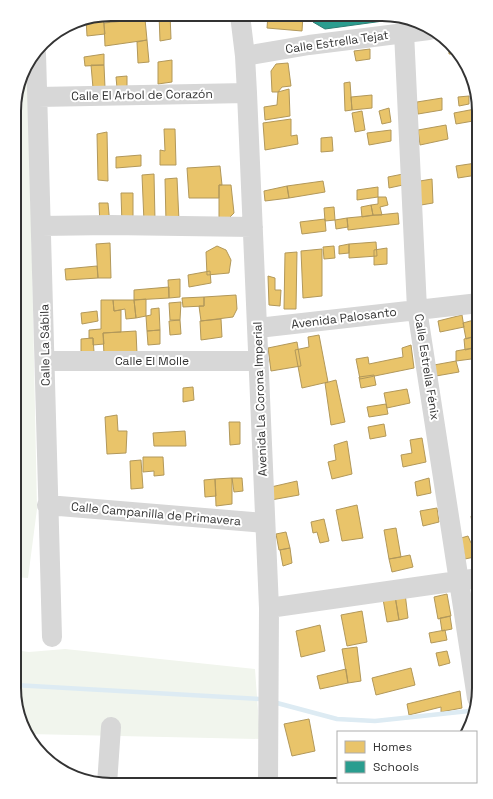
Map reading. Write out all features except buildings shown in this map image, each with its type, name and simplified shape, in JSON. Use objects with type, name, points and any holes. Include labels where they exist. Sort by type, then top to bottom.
[{"type":"street","name":"Avenida La Corona Imperial","points":[[241,21],[245,56],[247,93],[269,608],[268,778]]},
{"type":"street","name":"Calle Estrella Tejat","points":[[245,56],[310,45],[422,31]]},
{"type":"street","name":"Calle Estrella Fénix","points":[[404,32],[417,309],[470,579],[472,613]]},
{"type":"street","name":"Calle La Sábila","points":[[36,61],[46,362],[47,505],[52,637]]},
{"type":"street","name":"Calle El Arbol de Corazón","points":[[38,97],[247,93]]},
{"type":"street","points":[[41,226],[110,225],[253,227]]},
{"type":"street","name":"Avenida Palosanto","points":[[258,328],[472,304]]},
{"type":"street","name":"Calle El Molle","points":[[46,362],[259,361]]},
{"type":"street","name":"Calle Campanilla de Primavera","points":[[47,505],[265,523]]},
{"type":"street","points":[[269,608],[470,579]]},
{"type":"street","points":[[107,778],[111,727]]},
{"type":"shaded area","points":[[28,76],[37,509],[28,578],[21,578],[21,111],[24,88]]},
{"type":"shaded area","points":[[65,649],[255,669],[260,739],[34,734],[26,717],[21,694],[21,651],[29,652]]},
{"type":"waterway","points":[[21,685],[260,699]]},
{"type":"waterway","points":[[277,703],[337,719],[375,721],[468,711]]}]
